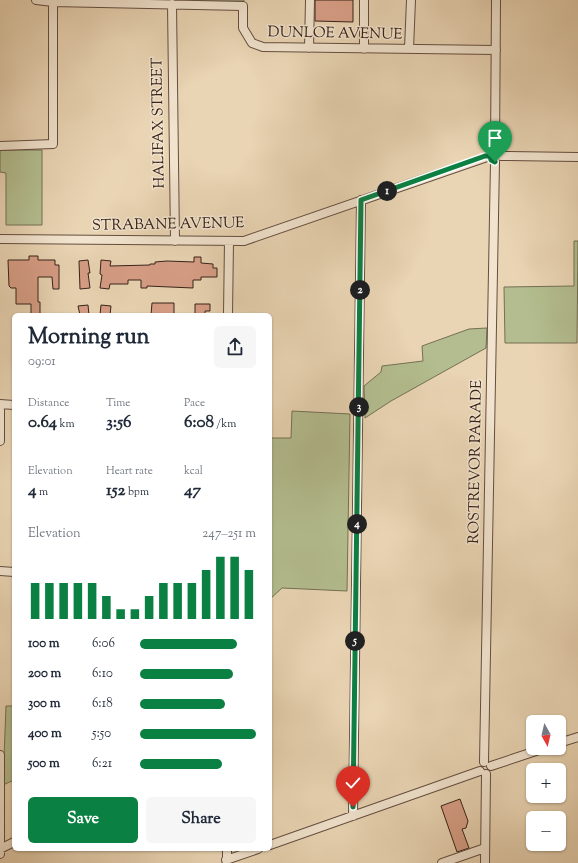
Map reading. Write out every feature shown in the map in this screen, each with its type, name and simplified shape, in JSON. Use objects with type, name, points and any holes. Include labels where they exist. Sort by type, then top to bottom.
[{"type":"street","name":"DUNLOE AVENUE","points":[[36,0],[53,2],[172,4],[244,3],[243,28],[252,43],[263,47],[496,50]]},
{"type":"street","points":[[309,48],[310,0]]},
{"type":"street","points":[[364,0],[364,49]]},
{"type":"street","points":[[408,49],[411,0]]},
{"type":"street","name":"ROSTREVOR PARADE","points":[[488,764],[493,156],[496,0]]},
{"type":"street","points":[[0,146],[53,144],[53,2]]},
{"type":"street","name":"HALIFAX STREET","points":[[172,4],[175,241]]},
{"type":"street","points":[[493,156],[500,152],[501,156],[578,157]]},
{"type":"street","name":"STRABANE AVENUE","points":[[0,239],[244,241],[493,156]]},
{"type":"street","points":[[353,816],[361,200]]},
{"type":"street","points":[[228,313],[229,241]]},
{"type":"street","points":[[0,404],[12,405]]},
{"type":"street","points":[[0,410],[0,441]]},
{"type":"street","points":[[0,571],[12,572]]},
{"type":"street","points":[[566,741],[578,737]]},
{"type":"street","points":[[272,844],[483,772],[490,771],[488,764],[526,753]]},
{"type":"street","points":[[0,755],[0,854]]},
{"type":"street","points":[[483,772],[485,863]]},
{"type":"street","points":[[0,849],[12,843]]},
{"type":"street","points":[[442,863],[485,848]]},
{"type":"street","points":[[226,851],[227,861],[253,851]]},
{"type":"green space","points":[[36,0],[244,0],[243,6]]},
{"type":"green space","points":[[0,150],[42,150],[42,225],[6,225],[6,173],[0,172]]},
{"type":"green space","points":[[574,241],[578,241],[577,343],[505,343],[504,287],[574,286]]},
{"type":"green space","points":[[487,328],[486,348],[391,401],[365,418],[364,386],[381,372],[382,366],[423,361],[422,346],[469,329]]},
{"type":"green space","points":[[292,411],[350,414],[347,591],[282,588],[272,597],[272,438],[291,438]]},
{"type":"green space","points":[[6,706],[12,706],[12,781],[3,785]]},
{"type":"building","points":[[315,0],[353,0],[353,22],[315,21]]},
{"type":"building","points":[[29,256],[38,256],[38,260],[55,260],[55,265],[59,265],[59,289],[53,289],[52,277],[38,277],[38,302],[40,302],[40,313],[31,313],[31,304],[16,304],[16,288],[11,288],[9,286],[8,260],[29,260]]},
{"type":"building","points":[[194,257],[201,257],[201,263],[213,264],[213,268],[217,268],[217,277],[201,277],[201,280],[193,280],[193,288],[147,286],[147,288],[141,288],[141,280],[128,280],[128,284],[110,284],[109,289],[100,288],[102,275],[100,274],[101,260],[111,261],[110,266],[150,265],[155,264],[155,262],[167,261],[194,262]]},
{"type":"building","points":[[88,260],[90,288],[80,289],[79,261]]},
{"type":"building","points":[[152,303],[174,303],[174,313],[151,313]]},
{"type":"building","points":[[195,304],[210,304],[210,311],[205,311],[205,313],[195,313]]},
{"type":"building","points":[[88,305],[89,313],[80,313],[78,306]]},
{"type":"building","points":[[101,305],[111,306],[110,313],[100,313]]},
{"type":"building","points":[[460,799],[468,821],[466,828],[462,829],[469,848],[457,852],[441,806]]},
{"type":"route","points":[[353,807],[361,200],[485,156],[490,156],[491,160],[495,162]]}]
